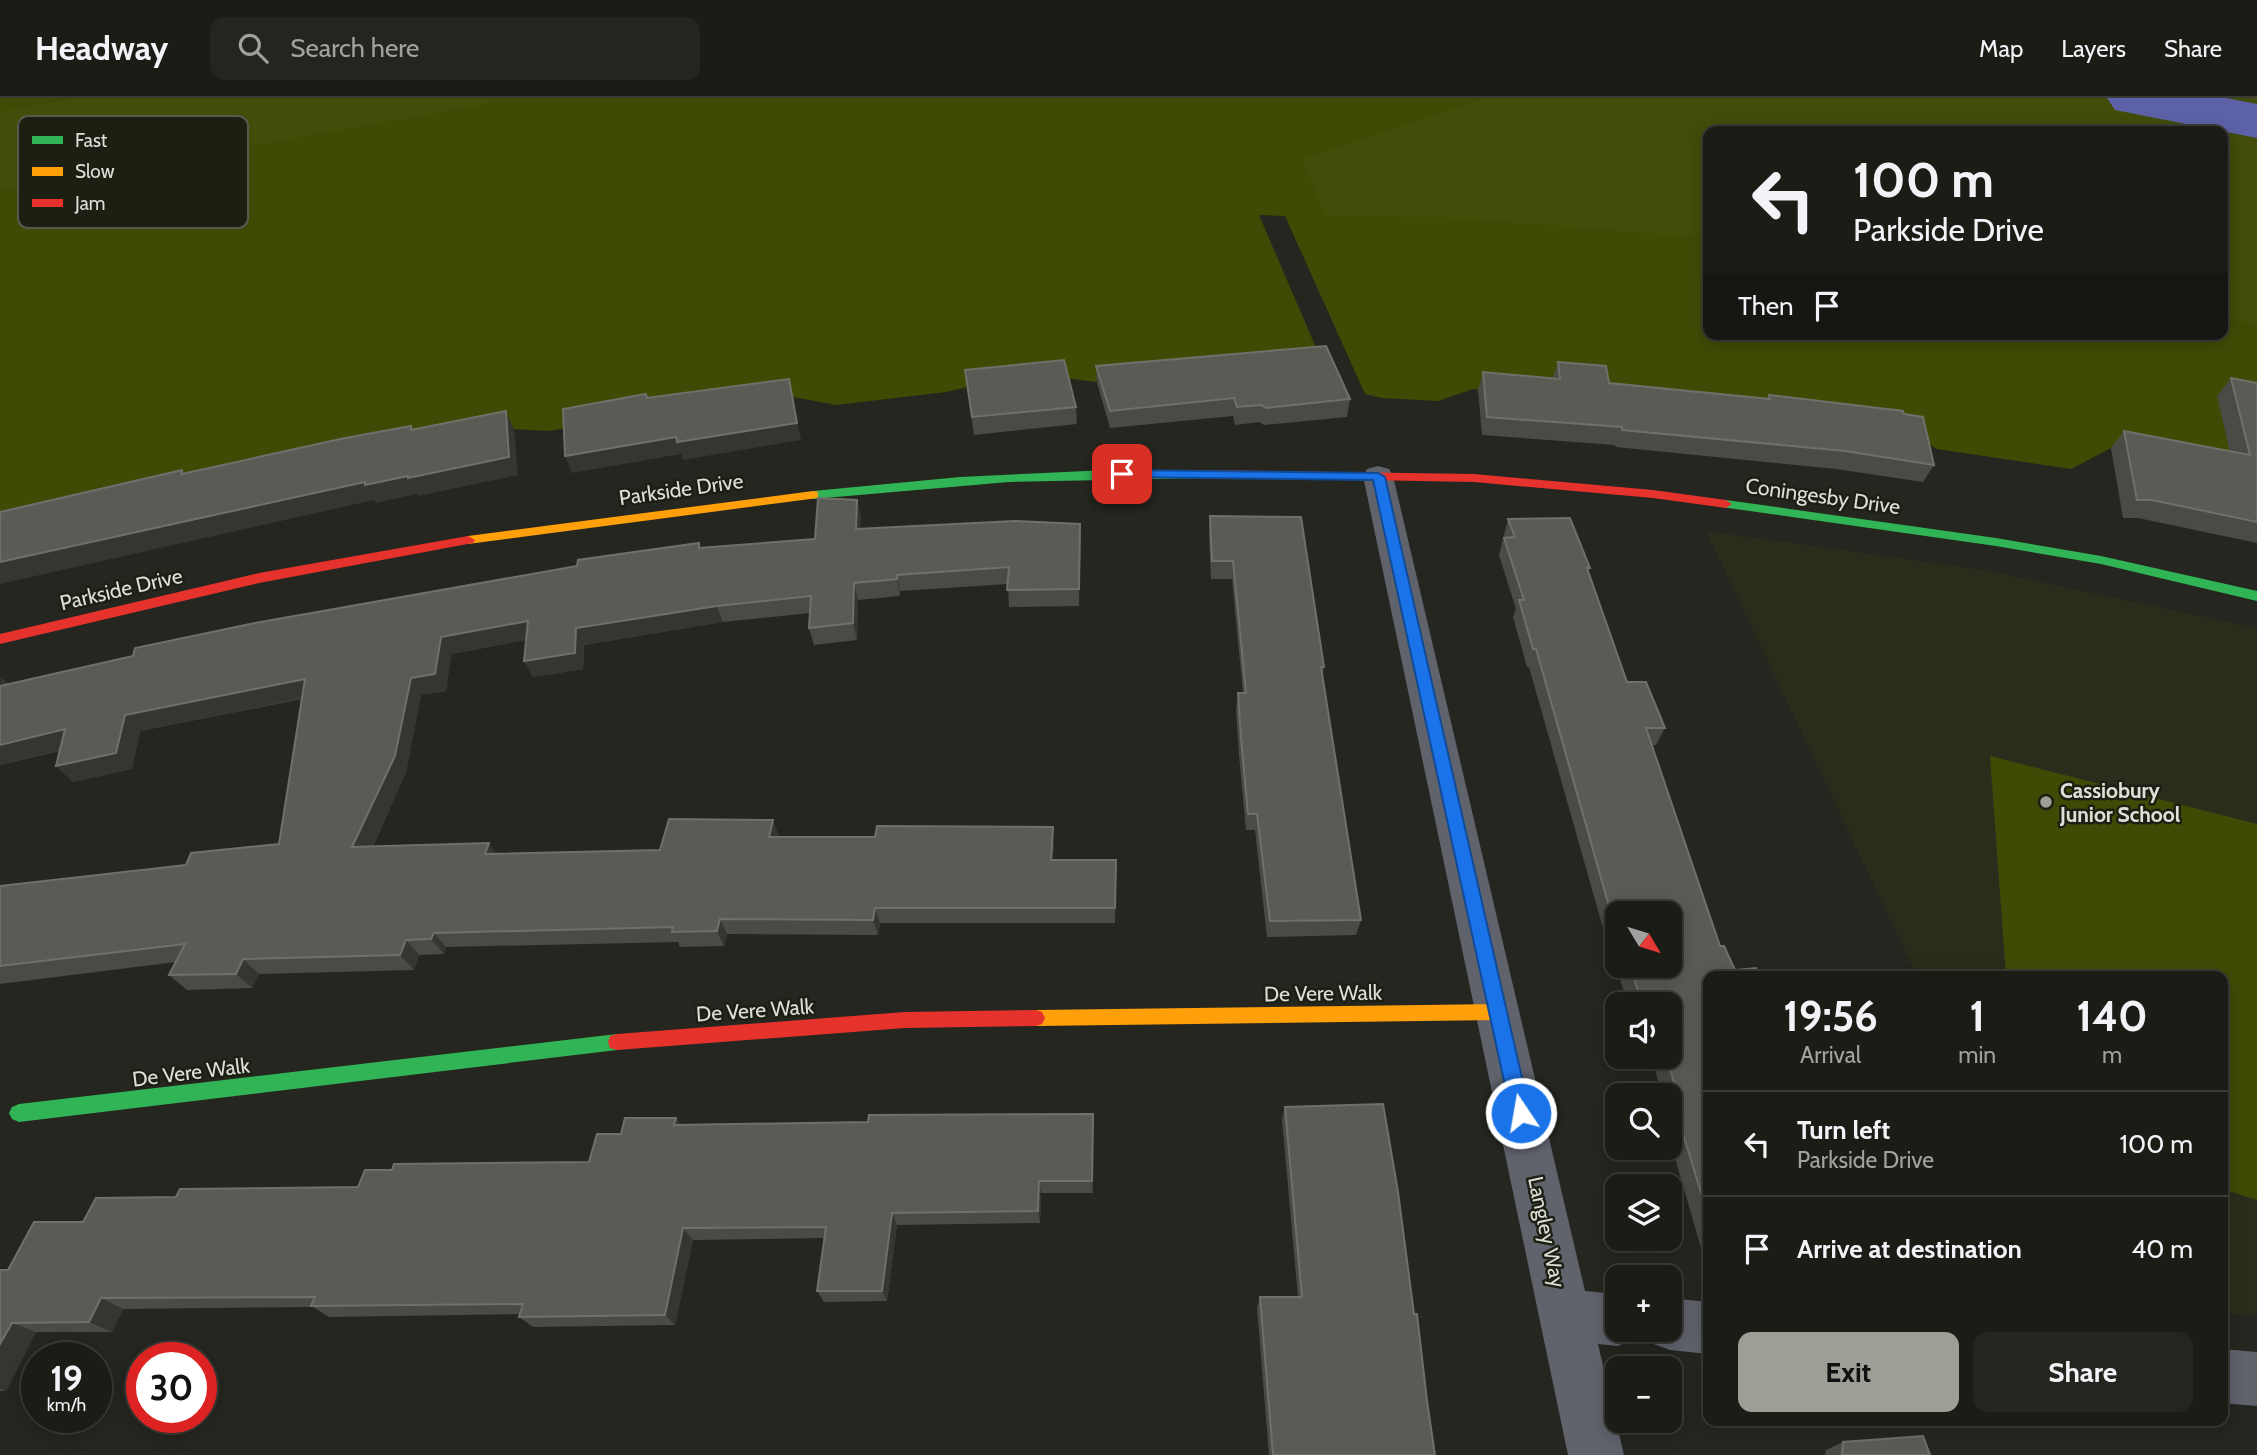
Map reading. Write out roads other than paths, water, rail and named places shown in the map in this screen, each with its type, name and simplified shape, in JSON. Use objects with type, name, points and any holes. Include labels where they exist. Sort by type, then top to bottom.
[{"type":"street","name":"Parkside Drive","points":[[0,639],[259,578],[417,548],[750,500],[993,479],[1148,473],[1378,477]]},
{"type":"street","name":"Coningesby Drive","points":[[1378,477],[1502,481],[1653,494],[2101,559],[2257,596]]},
{"type":"street","name":"Langley Way","points":[[1378,477],[1596,1455]]},
{"type":"street","name":"De Vere Walk","points":[[19,1113],[620,1042],[905,1020],[1498,1012]]},
{"type":"street","points":[[1565,1315],[1605,1319]]},
{"type":"street","points":[[1682,1325],[1703,1327]]},
{"type":"street","points":[[2228,1377],[2257,1379]]},
{"type":"waterway","points":[[2135,98],[2257,121]]},
{"type":"place","name":"Cassiobury Junior School","points":[[2046,802]]}]
